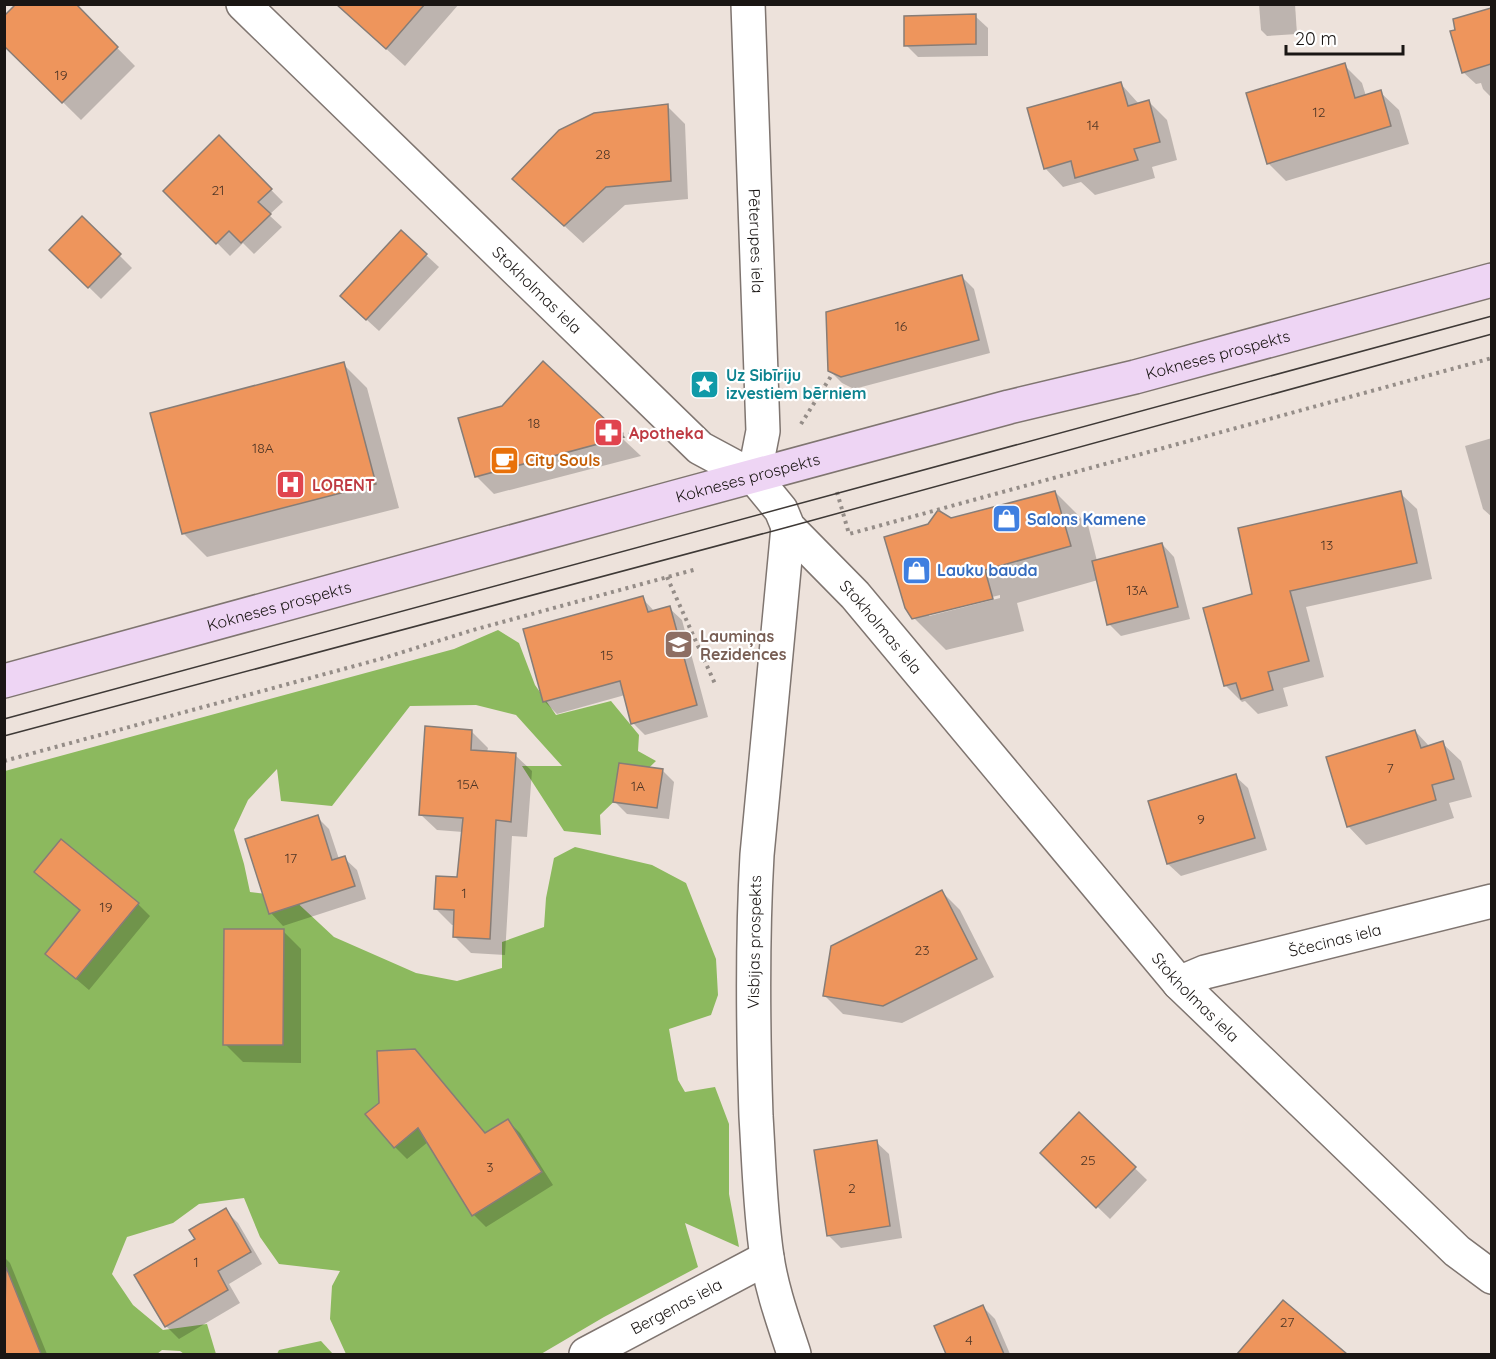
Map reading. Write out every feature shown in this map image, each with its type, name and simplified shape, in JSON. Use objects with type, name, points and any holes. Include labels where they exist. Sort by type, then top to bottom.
[{"type":"street","name":"Stokholmas iela","points":[[243,4],[700,448],[754,477],[781,510],[788,527],[855,595],[1179,983],[1457,1251],[1491,1277]]},
{"type":"street","name":"Pēterupes iela","points":[[748,4],[763,431],[754,477]]},
{"type":"street","name":"Kokneses prospekts","points":[[4,681],[1009,408],[1147,374],[1491,280]]},
{"type":"street","name":"Visbijas prospekts","points":[[788,527],[766,746],[753,914],[753,1018],[758,1158],[767,1258],[777,1301],[794,1354]]},
{"type":"street","name":"Ščecinas iela","points":[[1179,983],[1205,972],[1491,901]]},
{"type":"street","name":"Bergenas iela","points":[[586,1354],[767,1258]]},
{"type":"path","points":[[849,534],[1491,358]]},
{"type":"path","points":[[801,424],[832,373]]},
{"type":"path","points":[[4,761],[384,658],[473,630],[697,569]]},
{"type":"path","points":[[668,577],[716,686]]},
{"type":"green space","points":[[498,630],[519,643],[535,685],[556,715],[611,701],[639,735],[638,751],[656,761],[600,815],[601,835],[564,831],[522,766],[562,766],[516,715],[476,705],[410,706],[332,806],[281,801],[277,769],[248,800],[234,830],[250,892],[291,897],[334,937],[416,973],[457,981],[502,968],[502,942],[544,927],[546,898],[554,858],[575,847],[652,865],[686,883],[716,959],[718,995],[711,1015],[669,1029],[678,1080],[685,1092],[715,1087],[729,1124],[729,1194],[739,1247],[685,1223],[698,1267],[604,1317],[541,1354],[346,1354],[330,1319],[332,1286],[340,1271],[279,1264],[260,1237],[244,1198],[199,1204],[173,1223],[127,1237],[112,1274],[133,1305],[163,1330],[207,1324],[216,1354],[184,1354],[180,1351],[162,1350],[157,1354],[5,1354],[5,771],[454,649]]},
{"type":"green space","points":[[321,1341],[333,1354],[277,1354],[279,1350]]},
{"type":"building","points":[[16,4],[76,4],[118,47],[62,103],[4,46],[4,16]]},
{"type":"building","points":[[336,4],[425,4],[386,49]]},
{"type":"building","points":[[1491,8],[1491,64],[1462,73],[1450,31],[1455,30],[1453,19]]},
{"type":"building","points":[[976,14],[976,44],[904,46],[904,16]]},
{"type":"building","points":[[1345,63],[1355,98],[1381,90],[1391,126],[1267,164],[1246,93]]},
{"type":"building","points":[[1121,82],[1128,106],[1149,100],[1160,142],[1134,149],[1138,160],[1075,178],[1071,161],[1044,169],[1027,108]]},
{"type":"building","points":[[668,104],[671,181],[606,187],[564,226],[512,179],[559,130],[594,113]]},
{"type":"building","points":[[219,135],[272,189],[258,202],[271,214],[241,243],[229,231],[216,244],[163,191]]},
{"type":"building","points":[[82,216],[121,254],[88,288],[49,250]]},
{"type":"building","points":[[401,230],[427,254],[366,320],[340,296]]},
{"type":"building","points":[[962,275],[979,340],[841,377],[828,371],[826,312]]},
{"type":"building","points":[[543,361],[624,437],[475,477],[458,418],[502,406]]},
{"type":"building","points":[[344,362],[376,484],[182,534],[150,413]]},
{"type":"building","points":[[1055,491],[1071,546],[985,570],[993,599],[912,619],[905,608],[884,537],[928,524],[938,510],[951,518]]},
{"type":"building","points":[[1401,491],[1417,563],[1290,591],[1309,661],[1268,672],[1273,690],[1241,699],[1236,683],[1224,686],[1203,608],[1252,594],[1238,528]]},
{"type":"building","points":[[1162,543],[1178,607],[1107,625],[1092,561]]},
{"type":"building","points":[[643,596],[648,612],[670,606],[697,705],[631,724],[620,681],[543,702],[523,629]]},
{"type":"building","points":[[425,726],[472,730],[471,750],[516,753],[511,822],[496,820],[490,939],[453,937],[454,910],[434,909],[436,876],[457,877],[463,818],[419,815]]},
{"type":"building","points":[[1415,730],[1421,748],[1443,741],[1454,779],[1432,785],[1436,800],[1347,827],[1326,757]]},
{"type":"building","points":[[619,763],[663,769],[657,808],[613,802]]},
{"type":"building","points":[[1236,774],[1255,838],[1167,864],[1148,801]]},
{"type":"building","points":[[318,815],[332,860],[345,856],[355,886],[269,914],[245,839]]},
{"type":"building","points":[[61,839],[139,903],[76,979],[45,954],[80,910],[34,872]]},
{"type":"building","points":[[942,890],[977,959],[883,1006],[823,996],[831,946]]},
{"type":"building","points":[[224,929],[284,929],[283,1045],[223,1045]]},
{"type":"building","points":[[415,1049],[485,1133],[508,1119],[542,1172],[472,1216],[418,1128],[394,1148],[365,1114],[379,1103],[377,1051]]},
{"type":"building","points":[[1079,1112],[1136,1167],[1096,1208],[1040,1153]]},
{"type":"building","points":[[877,1140],[890,1226],[827,1236],[814,1150]]},
{"type":"building","points":[[226,1208],[251,1252],[218,1271],[228,1290],[165,1327],[134,1275],[195,1239],[189,1230]]},
{"type":"building","points":[[6,1267],[41,1354],[4,1354]]},
{"type":"building","points":[[1283,1300],[1347,1354],[1237,1354]]},
{"type":"building","points":[[983,1305],[1004,1354],[946,1354],[934,1326]]},
{"type":"tram line","points":[[4,719],[1492,316]]},
{"type":"tram line","points":[[4,736],[788,527],[1492,334]]},
{"type":"place","name":"Uz Sibīriju izvestiem bērniem","points":[[705,384]]},
{"type":"place","name":"Apotheka","points":[[608,433]]},
{"type":"place","name":"City Souls","points":[[504,460]]},
{"type":"place","name":"LORENT","points":[[291,485]]},
{"type":"place","name":"Salons Kamene","points":[[1006,519]]},
{"type":"place","name":"Lauku bauda","points":[[916,570]]},
{"type":"place","name":"Laumiņas Rezidences","points":[[679,645]]}]
